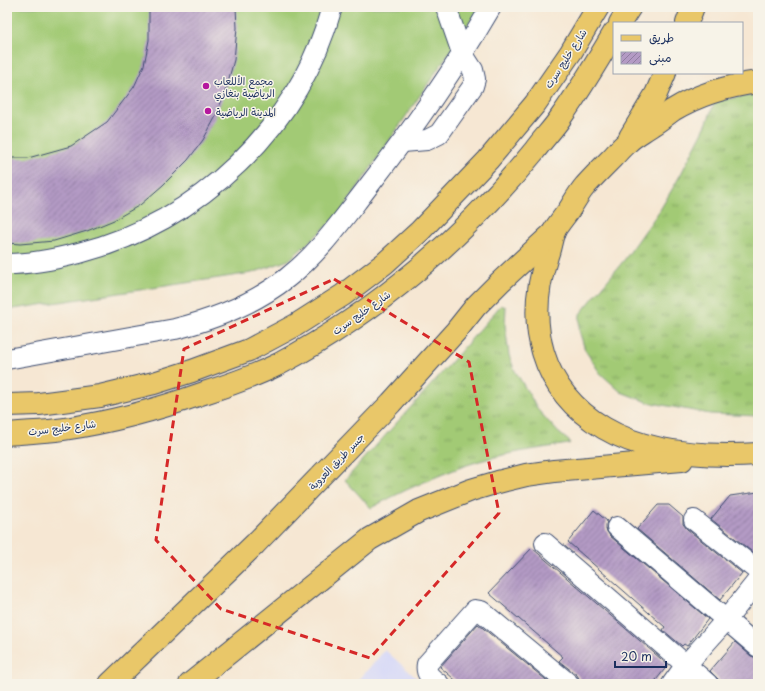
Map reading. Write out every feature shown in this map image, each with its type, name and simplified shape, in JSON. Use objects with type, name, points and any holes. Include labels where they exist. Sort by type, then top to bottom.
[{"type":"main road","name":"شارع خليج سرت","points":[[7,405],[38,404],[100,396],[154,383],[192,371],[249,350],[296,324],[342,295],[385,263],[420,231],[488,160],[535,104],[571,52],[598,7]]},
{"type":"main road","points":[[621,22],[630,7]]},
{"type":"main road","points":[[687,22],[693,7]]},
{"type":"main road","name":"شارع خليج سرت","points":[[7,434],[63,429],[119,419],[189,399],[278,364],[326,336],[362,312],[419,268],[494,199],[560,118],[613,36]]},
{"type":"main road","points":[[666,74],[656,94],[628,141],[585,187],[554,232],[539,286],[537,320],[544,356],[551,373],[560,388],[572,403],[587,416],[603,427],[646,445],[675,451],[727,456]]},
{"type":"main road","points":[[628,141],[672,111],[690,101],[709,92],[755,80]]},
{"type":"main road","name":"جسر طريق العروبة","points":[[110,684],[271,528],[391,403],[456,331],[476,306],[554,232]]},
{"type":"main road","points":[[190,684],[370,539],[407,518],[445,500],[498,482],[547,472],[758,454]]},
{"type":"street","points":[[7,264],[64,256],[91,250],[117,241],[166,218],[212,187],[252,150],[270,130],[286,107],[313,60],[332,7]]},
{"type":"street","points":[[403,142],[427,140],[439,134],[473,86],[475,79],[473,70],[462,53],[447,7]]},
{"type":"street","points":[[7,359],[175,329],[211,319],[245,304],[267,292],[287,278],[324,244],[403,142],[491,7]]},
{"type":"street","points":[[694,520],[758,571]]},
{"type":"street","points":[[617,527],[758,647]]},
{"type":"street","points":[[545,543],[708,684]]},
{"type":"street","points":[[672,684],[758,580]]},
{"type":"street","points":[[439,684],[428,674],[426,670],[427,664],[474,610],[480,610],[569,684]]},
{"type":"highlighted area","points":[[334,279],[469,362],[499,513],[370,658],[221,609],[156,540],[184,349]]},
{"type":"shaded area","points":[[385,650],[423,684],[355,684]]},
{"type":"green space","name":"المدينة الرياضية","points":[[7,7],[480,7],[339,215],[289,260],[252,273],[7,310]]},
{"type":"green space","points":[[758,94],[758,416],[710,414],[647,402],[621,392],[600,373],[585,350],[579,330],[580,314],[625,259],[660,210],[681,174],[706,125],[715,101]]},
{"type":"green space","points":[[501,305],[506,307],[505,325],[509,355],[514,369],[539,411],[558,432],[570,442],[569,444],[530,450],[479,461],[442,474],[371,508],[345,480]]},
{"type":"building","points":[[149,7],[236,7],[237,28],[234,60],[226,89],[215,118],[203,140],[188,160],[163,185],[140,205],[114,220],[87,231],[54,241],[20,244],[7,243],[7,158],[28,158],[71,146],[107,122],[134,87],[144,65],[149,40]]},
{"type":"building","points":[[758,492],[758,553],[756,555],[711,519],[730,496]]},
{"type":"building","points":[[658,505],[669,505],[683,517],[683,524],[687,529],[742,573],[720,600],[637,529]]},
{"type":"building","points":[[594,510],[607,521],[606,530],[610,536],[708,619],[687,646],[684,644],[682,646],[663,630],[665,627],[568,542]]},
{"type":"building","points":[[532,548],[668,665],[653,684],[580,684],[580,680],[577,675],[559,661],[563,657],[489,593]]},
{"type":"building","points":[[478,624],[551,684],[460,684],[440,667]]},
{"type":"building","points":[[735,642],[751,656],[758,658],[758,684],[719,684],[719,680],[710,671]]},
{"type":"place","name":"مجمع الأللعاب الرياضية بنغازي","points":[[206,86]]},
{"type":"place","name":"المدينة الرياضية","points":[[208,111]]}]
